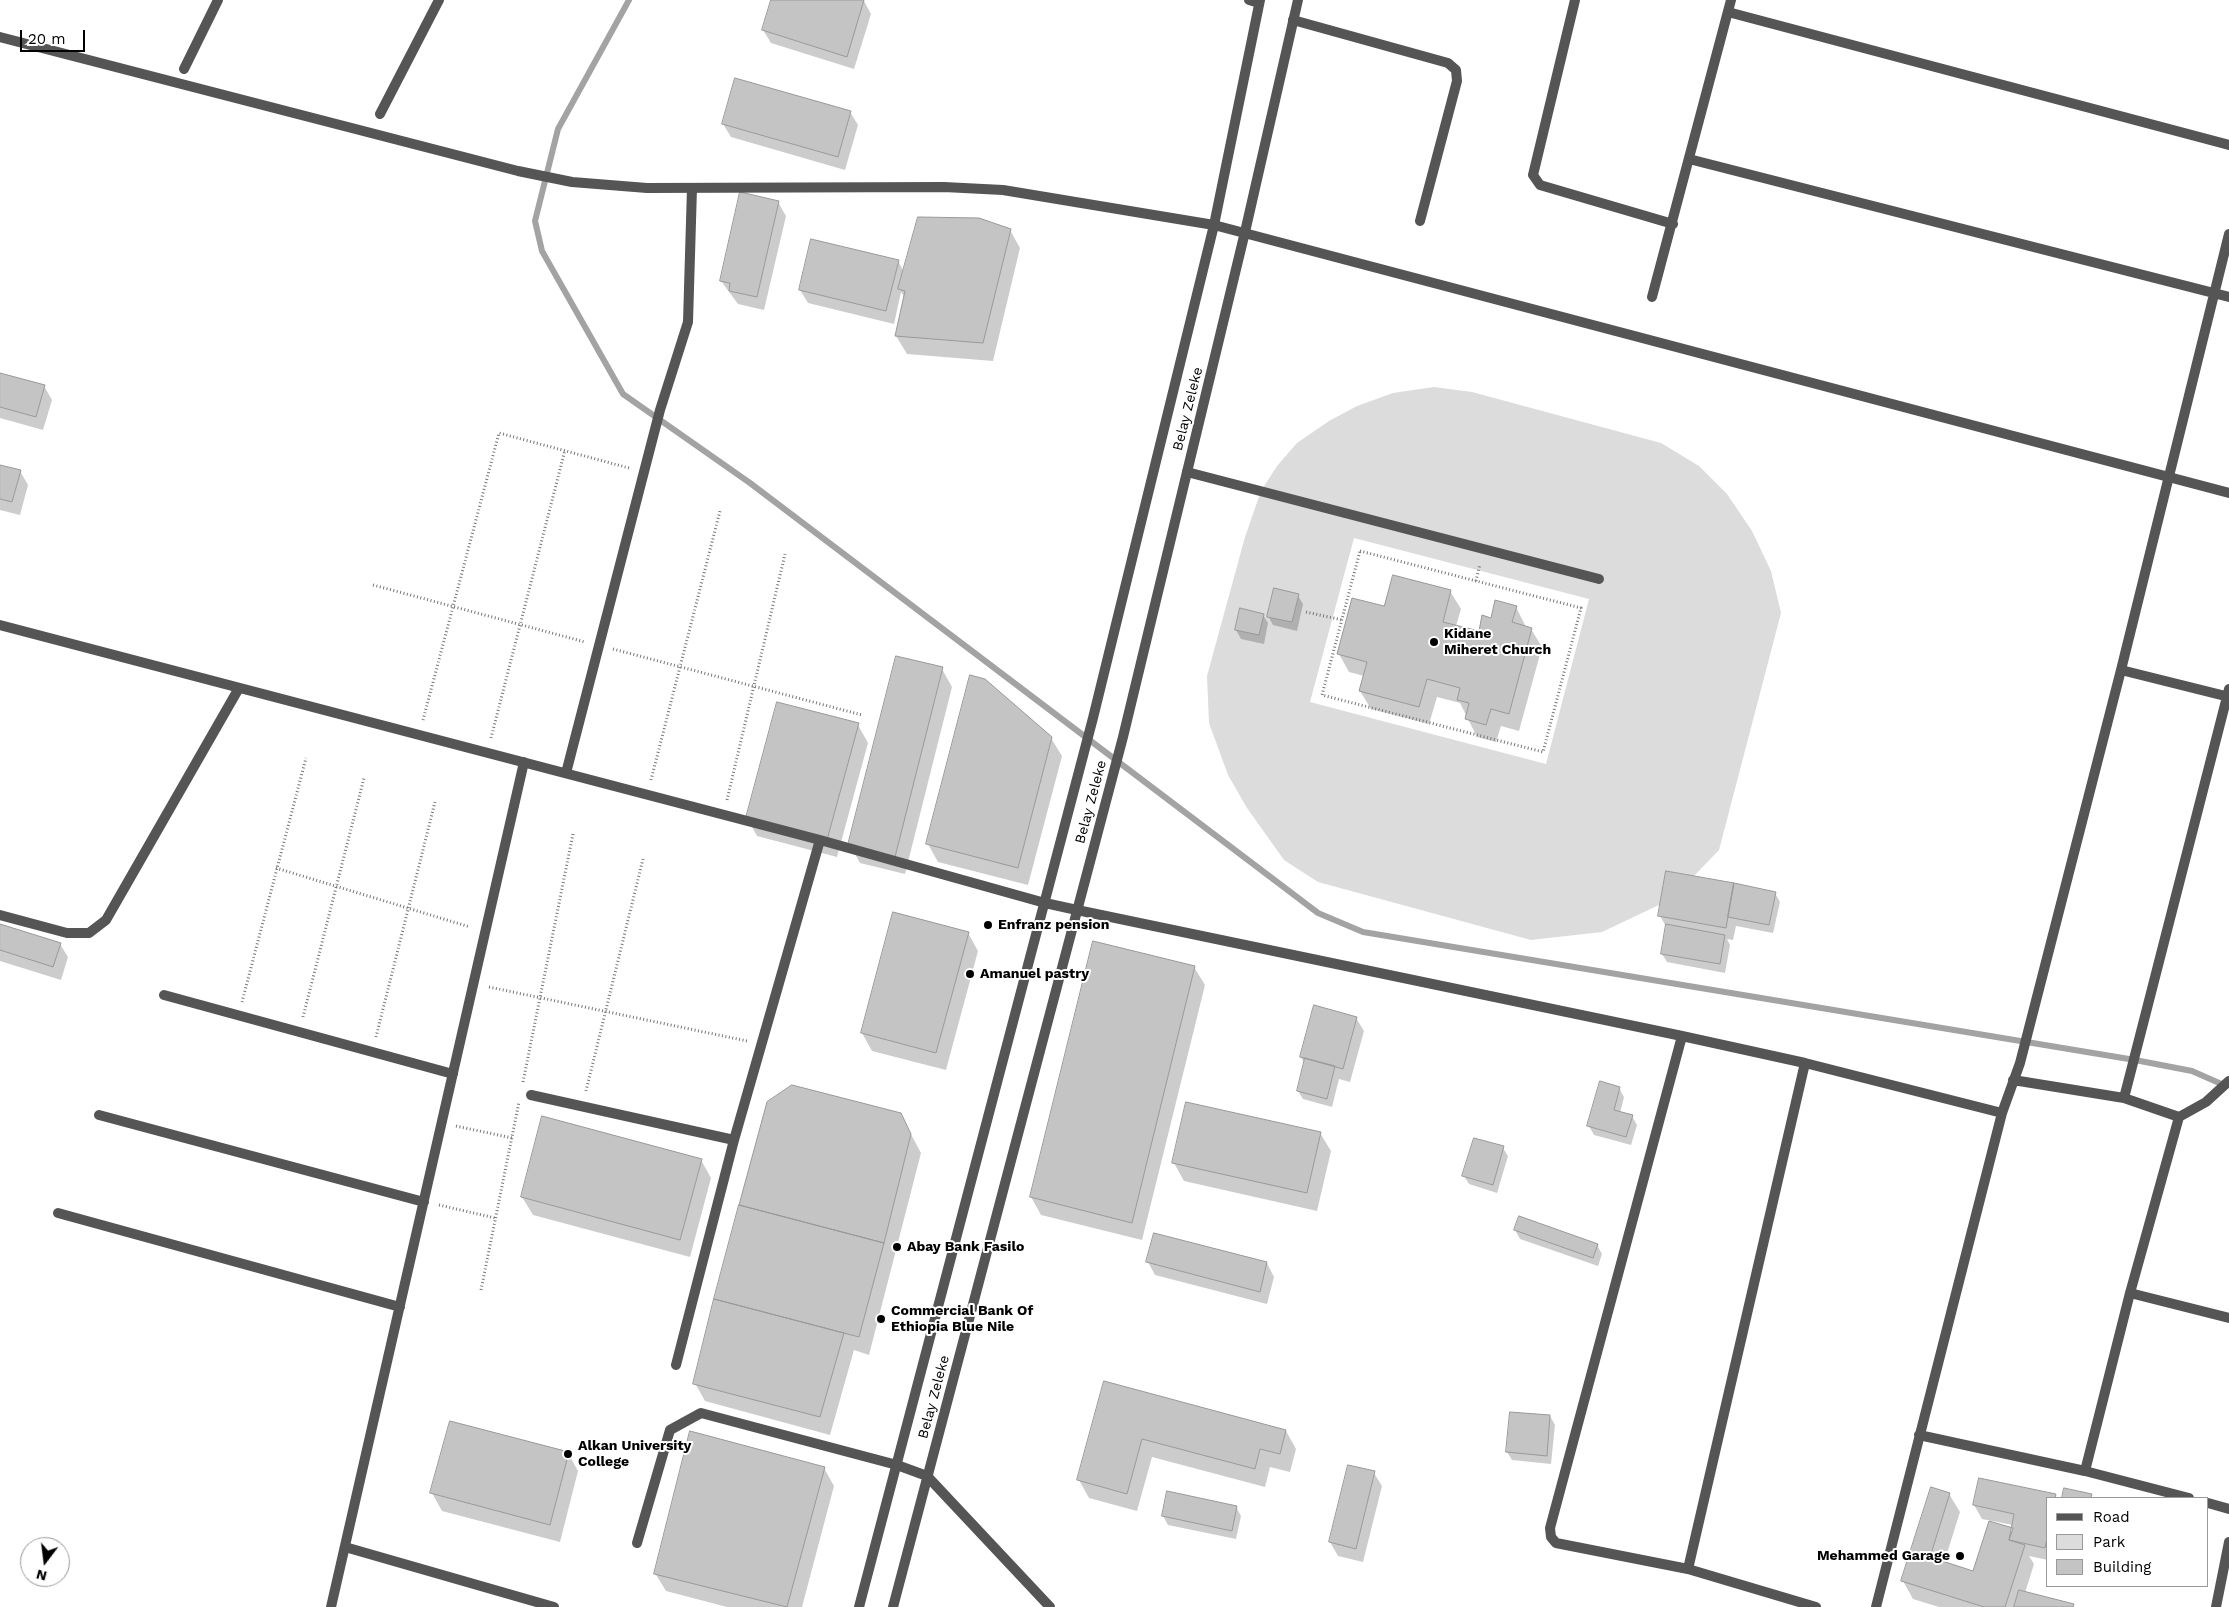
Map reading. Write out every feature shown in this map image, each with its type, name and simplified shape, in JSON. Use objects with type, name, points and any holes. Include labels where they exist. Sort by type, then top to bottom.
[{"type":"street","points":[[184,69],[218,0]]},
{"type":"street","points":[[380,114],[439,0]]},
{"type":"street","name":"Belay Zeleke","points":[[894,1607],[1123,737],[1246,232],[1298,0]]},
{"type":"street","points":[[1575,0],[1534,175],[1535,180],[1540,185],[1673,224]]},
{"type":"street","points":[[1652,297],[1673,224],[1731,0]]},
{"type":"street","name":"Belay Zeleke","points":[[859,1607],[1094,718],[1214,225],[1256,1]]},
{"type":"street","points":[[1728,12],[2229,145]]},
{"type":"street","points":[[1293,20],[1448,63],[1456,70],[1457,81],[1420,221]]},
{"type":"street","points":[[0,37],[518,171],[572,182],[647,188],[944,187],[1003,190],[1214,225],[2229,493]]},
{"type":"street","points":[[1689,159],[2229,297]]},
{"type":"street","points":[[566,773],[660,410],[688,322],[692,188]]},
{"type":"street","points":[[1876,1607],[2002,1112],[2020,1063],[2122,670],[2213,292],[2229,234]]},
{"type":"street","points":[[1187,472],[1599,579]]},
{"type":"street","points":[[0,625],[820,840],[1045,903],[1806,1063],[2002,1112]]},
{"type":"street","points":[[2122,670],[2228,694],[2124,1098]]},
{"type":"street","points":[[0,915],[67,933],[89,933],[106,920],[239,688]]},
{"type":"street","points":[[331,1607],[524,762]]},
{"type":"street","points":[[676,1365],[734,1140],[820,840]]},
{"type":"street","points":[[164,996],[453,1074]]},
{"type":"street","points":[[1682,1036],[1550,1528],[1551,1537],[1556,1544],[1688,1569],[1816,1607]]},
{"type":"street","points":[[1688,1569],[1806,1063]]},
{"type":"street","points":[[2013,1080],[2124,1098],[2179,1117]]},
{"type":"street","points":[[2085,1471],[2130,1293],[2179,1117],[2206,1102],[2228,1080]]},
{"type":"street","points":[[532,1095],[734,1140]]},
{"type":"street","points":[[99,1116],[424,1202]]},
{"type":"street","points":[[58,1213],[400,1307]]},
{"type":"street","points":[[2130,1293],[2229,1318]]},
{"type":"street","points":[[637,1543],[670,1430],[702,1413],[897,1465],[927,1476],[1050,1607]]},
{"type":"street","points":[[1919,1435],[2085,1471],[2185,1497]]},
{"type":"street","points":[[2209,1503],[2229,1509]]},
{"type":"street","points":[[2216,1607],[2229,1542]]},
{"type":"street","points":[[345,1547],[554,1607]]},
{"type":"path","points":[[419,735],[499,433],[644,472]]},
{"type":"path","points":[[487,753],[565,450]]},
{"type":"path","points":[[647,795],[720,511]]},
{"type":"path","points":[[1360,551],[1581,608],[1544,752],[1322,695],[1342,620],[1360,551]]},
{"type":"path","points":[[723,815],[755,687],[785,554]]},
{"type":"path","points":[[373,585],[862,715]]},
{"type":"path","points":[[1306,612],[1342,620]]},
{"type":"path","points":[[238,1016],[306,758]]},
{"type":"path","points":[[299,1032],[338,887],[364,778]]},
{"type":"path","points":[[373,1052],[435,802]]},
{"type":"path","points":[[521,1091],[573,834]]},
{"type":"path","points":[[582,1106],[643,859]]},
{"type":"path","points":[[276,868],[485,932]]},
{"type":"path","points":[[473,984],[606,1010],[762,1044]]},
{"type":"path","points":[[481,1290],[519,1100]]},
{"type":"path","points":[[442,1123],[512,1138]]},
{"type":"path","points":[[424,1202],[496,1218]]},
{"type":"green space","points":[[1434,387],[1472,392],[1661,443],[1699,466],[1727,494],[1752,531],[1771,571],[1781,613],[1719,850],[1694,876],[1667,871],[1661,904],[1602,932],[1531,940],[1318,882],[1284,860],[1247,808],[1228,775],[1209,723],[1207,676],[1245,537],[1261,491],[1277,466],[1297,443],[1329,421],[1357,406],[1393,393]],"holes":[[[1354,538],[1589,599],[1546,764],[1310,702]]]},
{"type":"building","points":[[771,0],[864,0],[847,57],[762,30]]},
{"type":"building","points":[[735,78],[851,111],[838,157],[722,124]]},
{"type":"building","points":[[740,192],[779,201],[757,297],[729,291],[730,283],[720,281]]},
{"type":"building","points":[[918,217],[979,218],[1011,229],[983,343],[895,336],[905,291],[898,289]]},
{"type":"building","points":[[811,239],[899,260],[886,311],[799,290]]},
{"type":"building","points":[[0,373],[45,385],[36,417],[0,407]]},
{"type":"building","points":[[0,465],[21,470],[12,502],[0,499]]},
{"type":"building","name":"Kidane Miheret Church","points":[[1393,575],[1451,590],[1443,622],[1479,631],[1482,615],[1491,618],[1495,600],[1517,606],[1512,622],[1532,628],[1509,714],[1491,709],[1486,725],[1465,719],[1469,703],[1457,700],[1460,688],[1427,679],[1419,707],[1359,691],[1367,662],[1337,654],[1352,598],[1384,606]]},
{"type":"building","points":[[1274,588],[1299,594],[1292,622],[1267,617]]},
{"type":"building","points":[[1240,608],[1264,614],[1259,635],[1235,630]]},
{"type":"building","points":[[896,656],[943,667],[895,857],[848,845]]},
{"type":"building","points":[[970,675],[985,679],[1052,737],[1018,868],[926,844]]},
{"type":"building","points":[[777,702],[859,723],[827,840],[746,818]]},
{"type":"building","points":[[1666,871],[1734,883],[1726,928],[1658,916]]},
{"type":"building","points":[[1734,883],[1776,892],[1769,925],[1728,917]]},
{"type":"building","points":[[893,912],[969,932],[936,1053],[861,1033]]},
{"type":"building","points":[[0,924],[61,943],[53,967],[0,950]]},
{"type":"building","points":[[1666,924],[1725,935],[1720,964],[1661,954]]},
{"type":"building","points":[[1093,941],[1195,966],[1132,1223],[1030,1197]]},
{"type":"building","points":[[1314,1005],[1357,1017],[1343,1069],[1300,1057]]},
{"type":"building","points":[[1305,1058],[1335,1066],[1327,1099],[1297,1091]]},
{"type":"building","points":[[1600,1081],[1620,1087],[1614,1110],[1633,1115],[1626,1137],[1587,1126]]},
{"type":"building","points":[[792,1085],[901,1113],[911,1134],[884,1243],[739,1205],[767,1102]]},
{"type":"building","points":[[1186,1102],[1321,1132],[1307,1193],[1172,1163]]},
{"type":"building","points":[[542,1116],[702,1159],[680,1240],[521,1197]]},
{"type":"building","points":[[1474,1138],[1504,1146],[1493,1185],[1462,1176]]},
{"type":"building","points":[[739,1205],[884,1243],[859,1337],[714,1299]]},
{"type":"building","points":[[1519,1216],[1598,1244],[1593,1258],[1514,1230]]},
{"type":"building","points":[[1154,1233],[1267,1262],[1260,1292],[1146,1262]]},
{"type":"building","points":[[714,1299],[844,1333],[820,1417],[693,1384]]},
{"type":"building","points":[[1104,1381],[1286,1430],[1280,1454],[1260,1449],[1255,1469],[1142,1439],[1127,1494],[1077,1480]]},
{"type":"building","points":[[1510,1412],[1550,1415],[1547,1456],[1506,1452]]},
{"type":"building","points":[[450,1421],[569,1452],[550,1525],[430,1493]]},
{"type":"building","points":[[690,1431],[825,1467],[787,1607],[654,1574]]},
{"type":"building","points":[[1348,1465],[1375,1471],[1356,1549],[1329,1542]]},
{"type":"building","points":[[1979,1478],[2056,1494],[2055,1497],[2046,1497],[2045,1548],[2009,1540],[2014,1514],[1973,1505]]},
{"type":"building","points":[[1931,1487],[1950,1493],[1930,1557],[1973,1571],[1989,1521],[2013,1528],[2009,1540],[2025,1545],[2005,1607],[1984,1607],[1901,1581]]},
{"type":"building","points":[[2064,1488],[2092,1494],[2091,1497],[2062,1497]]},
{"type":"building","points":[[1167,1491],[1237,1506],[1232,1531],[1162,1516]]},
{"type":"building","points":[[2019,1590],[2074,1604],[2073,1607],[2014,1607]]},
{"type":"waterway","points":[[629,0],[558,129],[535,221],[542,251],[623,394],[750,483],[1318,913],[1363,932],[2135,1060],[2192,1071],[2226,1086]]},
{"type":"place","name":"Kidane Miheret Church","points":[[1434,642]]},
{"type":"place","name":"Enfranz pension","points":[[988,925]]},
{"type":"place","name":"Amanuel pastry","points":[[970,974]]},
{"type":"place","name":"Abay Bank Fasilo","points":[[897,1247]]},
{"type":"place","name":"Commercial Bank Of Ethiopia Blue Nile","points":[[881,1319]]},
{"type":"place","name":"Alkan University College","points":[[568,1454]]},
{"type":"place","name":"Mehammed Garage","points":[[1960,1556]]}]
